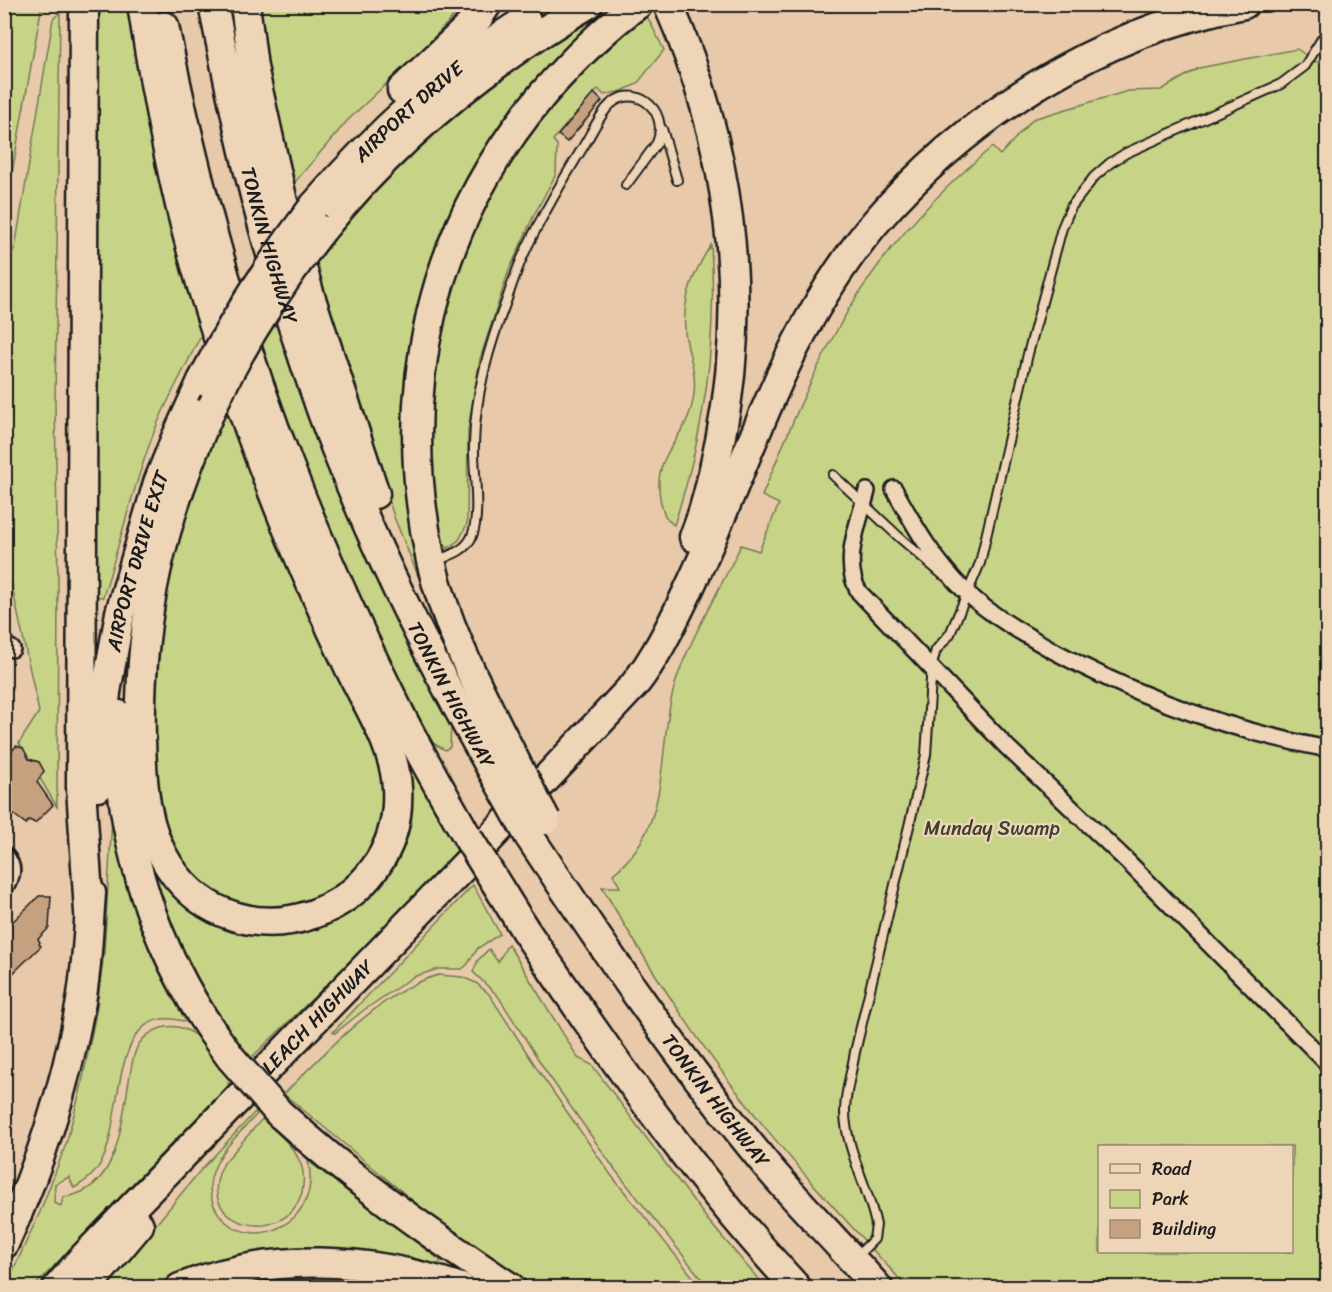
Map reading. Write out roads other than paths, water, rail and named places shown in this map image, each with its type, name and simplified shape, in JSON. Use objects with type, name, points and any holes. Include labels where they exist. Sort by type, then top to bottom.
[{"type":"highway","points":[[4,1244],[39,1163],[65,1075],[80,1010],[89,912],[81,787],[84,4]]},
{"type":"highway","points":[[142,4],[155,86],[176,184],[203,290],[234,389],[287,526],[333,632],[385,741],[396,776],[397,799],[394,825],[385,851],[369,876],[360,887],[335,905],[303,919],[283,922],[249,920],[223,912],[200,899],[177,876],[162,854],[151,828],[146,809],[141,752],[140,699],[147,621],[164,535],[194,448],[207,394],[224,380],[265,309],[293,268],[335,163],[404,88],[478,18],[487,4]]},
{"type":"highway","points":[[160,4],[213,233],[245,339],[288,464],[346,600],[399,712],[468,838],[525,930],[588,1023],[672,1140],[768,1256],[797,1287]]},
{"type":"highway","name":"TONKIN HIGHWAY","points":[[213,4],[241,138],[285,302],[323,412],[374,540],[403,603],[483,755],[515,787],[603,947],[708,1090],[768,1166],[878,1287]]},
{"type":"highway","points":[[245,4],[253,67],[282,198],[314,307],[367,474],[483,755]]},
{"type":"highway","name":"AIRPORT DRIVE","points":[[286,243],[316,212],[369,146],[413,103],[477,51],[550,4]]},
{"type":"highway","points":[[316,212],[371,172],[443,105],[493,65],[588,4]]},
{"type":"highway","points":[[515,787],[449,618],[432,562],[420,499],[417,413],[422,361],[431,311],[447,258],[464,216],[482,181],[512,134],[562,72],[609,26],[638,4]]},
{"type":"highway","points":[[578,745],[618,689],[640,653],[679,576],[706,503],[725,415],[732,368],[734,292],[732,244],[719,156],[699,80],[668,4]]},
{"type":"highway","points":[[578,745],[635,684],[652,662],[700,565],[790,354],[840,271],[873,226],[931,164],[999,110],[1034,87],[1072,66],[1144,34],[1184,20],[1244,4]]},
{"type":"highway","name":"AIRPORT DRIVE EXIT","points":[[89,912],[107,682],[120,613],[158,483],[176,438],[207,394],[225,336],[246,300],[286,243]]},
{"type":"highway","points":[[137,555],[120,686],[120,749],[127,824],[142,887],[168,954],[185,989],[212,1033],[279,1113],[373,1192],[511,1287]]},
{"type":"highway","name":"LEACH HIGHWAY","points":[[57,1287],[578,745]]},
{"type":"highway","points":[[86,1287],[164,1195],[211,1126]]},
{"type":"highway","points":[[180,1287],[215,1275],[250,1268],[289,1263],[324,1262],[358,1263],[388,1268],[430,1277],[460,1287]]},
{"type":"street","points":[[894,489],[920,537],[940,564],[967,593],[1002,619],[1044,645],[1131,690],[1176,708],[1275,739],[1328,749]]},
{"type":"street","points":[[865,498],[850,560],[850,572],[859,592],[1007,747],[1118,852],[1328,1064]]},
{"type":"street","points":[[4,854],[12,864],[13,871],[11,880],[4,888]]},
{"type":"lane","points":[[853,1260],[874,1239],[876,1225],[848,1134],[845,1115],[846,1099],[855,1052],[926,754],[934,656],[950,634],[980,563],[1028,354],[1062,228],[1080,193],[1110,163],[1126,153],[1293,76],[1310,58],[1328,29]]},
{"type":"lane","points":[[432,562],[462,550],[472,535],[475,516],[474,445],[477,405],[489,346],[523,256],[564,178],[608,106],[621,98],[638,98],[651,104],[656,112],[677,180]]},
{"type":"lane","points":[[626,185],[657,142],[660,125]]},
{"type":"lane","points":[[833,475],[865,498],[932,567],[967,593]]},
{"type":"park label","name":"Munday Swamp","points":[[992,828]]}]
